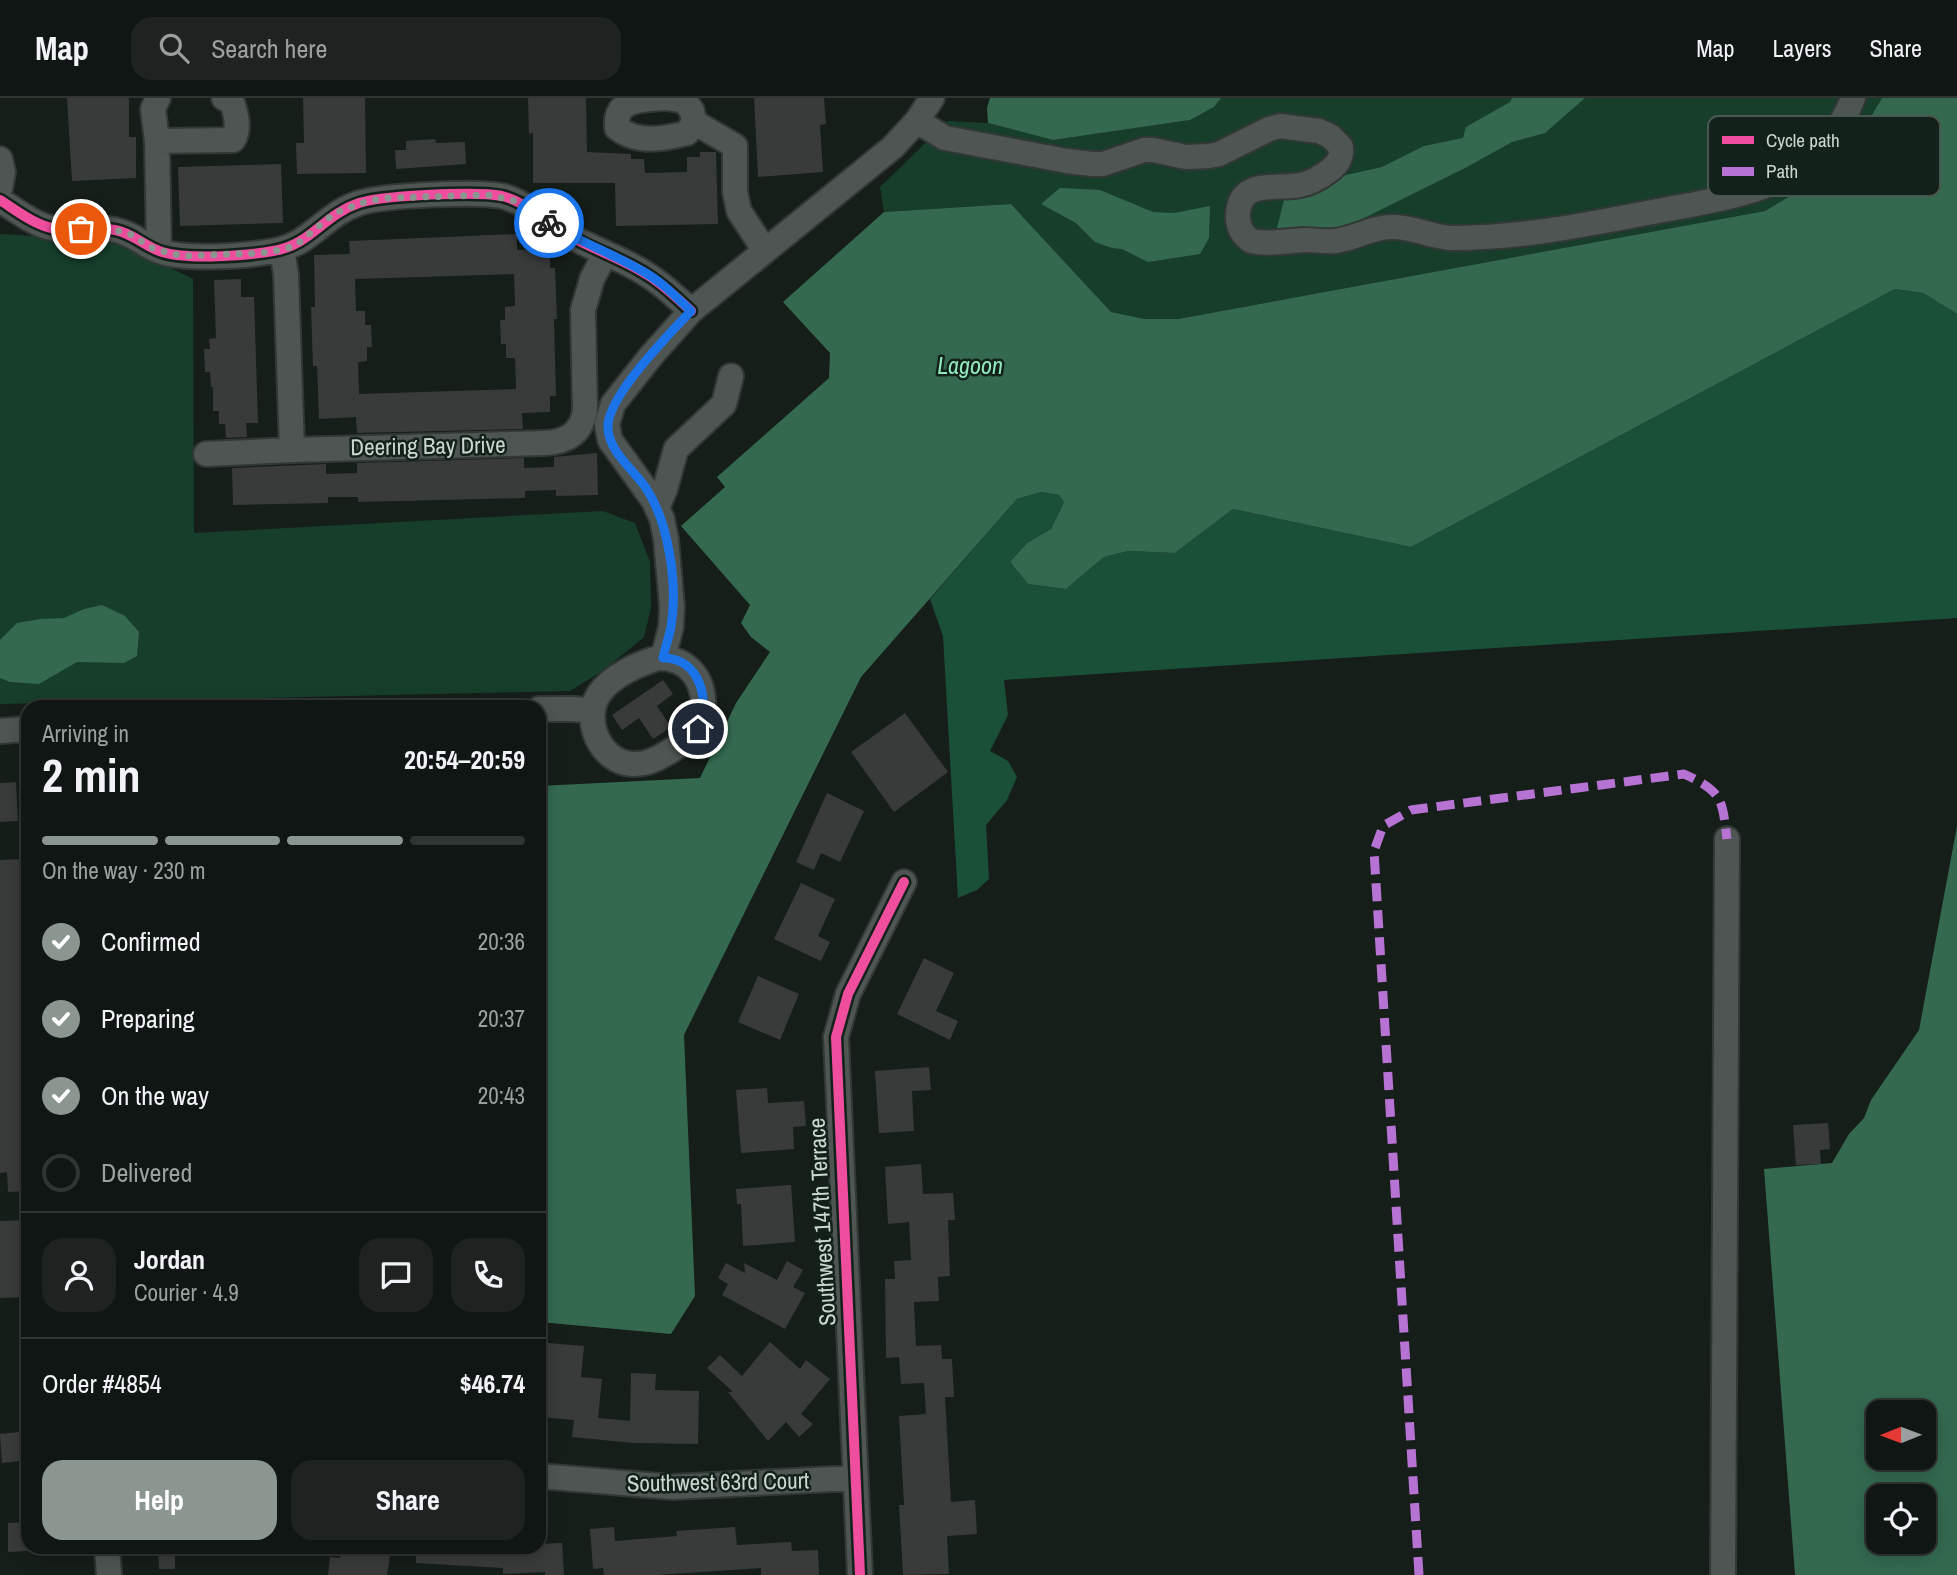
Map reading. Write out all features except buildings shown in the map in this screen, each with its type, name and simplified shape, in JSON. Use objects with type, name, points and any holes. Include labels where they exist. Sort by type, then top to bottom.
[{"type":"street","points":[[158,98],[153,109],[157,141],[159,251]]},
{"type":"street","points":[[157,141],[233,140],[237,133],[234,110],[232,102],[224,98]]},
{"type":"street","points":[[666,98],[685,101],[692,111],[694,122],[687,133],[642,139],[625,134],[617,128],[616,117],[623,106],[636,100],[666,98]]},
{"type":"street","points":[[663,658],[671,627],[672,585],[666,539],[657,508],[610,440],[607,424],[613,404],[691,311],[893,147],[917,121],[932,98]]},
{"type":"street","points":[[1845,116],[1853,98]]},
{"type":"street","points":[[917,121],[945,138],[1067,161],[1103,164],[1144,150],[1186,157],[1209,156],[1280,126],[1306,128],[1330,136],[1341,147],[1340,160],[1335,167],[1302,185],[1256,188],[1242,198],[1238,206],[1239,228],[1251,241],[1268,243],[1337,241],[1369,230],[1392,227],[1444,238],[1518,235],[1616,220],[1730,196]]},
{"type":"street","points":[[694,122],[735,146],[735,192],[738,211],[765,251]]},
{"type":"street","points":[[0,159],[3,172],[0,189]]},
{"type":"street","points":[[0,200],[45,226],[56,229],[115,230],[130,234],[159,251],[182,256],[201,256],[282,249],[297,244],[335,213],[367,201],[488,195],[516,201],[570,236],[651,276],[691,311]]},
{"type":"street","points":[[206,454],[292,450],[286,275],[282,249]]},
{"type":"street","name":"Deering Bay Drive","points":[[292,450],[545,443],[570,438],[583,423],[585,411],[585,302],[592,279],[605,254]]},
{"type":"street","points":[[657,508],[676,449],[724,404],[731,376]]},
{"type":"street","points":[[663,658],[689,668],[700,682],[703,695],[702,720],[698,729],[690,738],[646,763],[631,764],[619,761],[601,746],[592,720],[593,711],[600,693],[609,684],[637,665],[663,658]]},
{"type":"street","points":[[546,709],[593,711]]},
{"type":"street","points":[[0,731],[21,730]]},
{"type":"street","points":[[1723,1575],[1727,839]]},
{"type":"street","name":"Southwest 147th Terrace","points":[[860,1575],[836,1037],[848,994],[904,882]]},
{"type":"street","name":"Southwest 63rd Court","points":[[546,1477],[686,1487],[855,1478]]},
{"type":"street","points":[[107,1554],[108,1575]]},
{"type":"shaded area","points":[[1221,98],[1882,98],[1871,116],[1708,116],[1708,196],[1790,196],[1765,211],[1178,319],[1145,319],[1111,312],[1011,204],[884,212],[880,187],[948,121],[988,123],[1053,140],[1190,120],[1214,107]]},
{"type":"shaded area","points":[[0,234],[115,241],[193,279],[194,533],[603,511],[635,523],[650,562],[651,608],[644,637],[604,670],[570,691],[175,700],[21,700],[21,704],[0,704]]},
{"type":"shaded area","points":[[1895,289],[1923,293],[1957,314],[1957,618],[1004,680],[1008,715],[990,751],[1008,761],[1017,777],[1007,800],[986,825],[989,879],[977,890],[958,898],[943,636],[930,599],[1017,499],[1041,492],[1059,495],[1064,502],[1051,529],[1027,543],[1010,562],[1028,584],[1066,589],[1104,557],[1128,551],[1175,553],[1233,509],[1411,547]]},
{"type":"water","points":[[990,98],[1221,98],[1214,107],[1190,120],[1053,140],[988,123],[987,108]]},
{"type":"water","points":[[1512,98],[1585,98],[1545,133],[1512,142],[1340,230],[1294,233],[1277,228],[1285,196],[1337,177],[1382,167],[1424,146],[1463,138],[1466,127],[1510,102]]},
{"type":"water","name":"Lagoon","points":[[1882,98],[1957,98],[1957,314],[1923,293],[1895,289],[1411,547],[1233,509],[1175,553],[1128,551],[1104,557],[1066,589],[1028,584],[1010,562],[1027,543],[1051,529],[1064,502],[1059,495],[1041,492],[1017,499],[861,677],[684,1035],[695,1296],[671,1334],[546,1323],[546,786],[700,778],[736,703],[770,652],[751,637],[741,623],[750,605],[681,526],[725,487],[717,477],[829,378],[830,353],[783,302],[884,212],[1011,204],[1111,312],[1145,319],[1178,319],[1765,211],[1790,196],[1940,196],[1940,116],[1871,116]]},
{"type":"water","points":[[1060,188],[1100,190],[1153,212],[1174,213],[1210,206],[1209,238],[1200,254],[1148,262],[1122,249],[1095,242],[1076,223],[1041,204]]},
{"type":"water","points":[[102,605],[125,616],[139,632],[137,656],[124,663],[77,662],[39,684],[10,682],[0,678],[0,640],[17,623],[64,618]]},
{"type":"water","points":[[1957,826],[1957,1575],[1795,1575],[1764,1169],[1832,1163],[1849,1134],[1864,1118],[1871,1100],[1919,1030]]},
{"type":"marked path","points":[[1419,1575],[1374,851],[1383,826],[1411,810],[1684,774],[1706,786],[1718,798],[1724,814],[1727,839]]},
{"type":"cycle path","points":[[0,200],[41,225],[56,229],[115,230],[162,252],[201,257],[286,248],[347,208],[371,200],[452,194],[502,196],[529,208],[570,236],[646,274],[691,311]]},
{"type":"cycle path","points":[[860,1575],[836,1037],[848,994],[904,882]]},
{"type":"way so far","points":[[81,229],[97,228],[130,234],[165,254],[201,256],[262,253],[297,244],[335,213],[367,201],[488,195],[516,201],[549,223]]},
{"type":"route","points":[[549,223],[644,272],[691,311],[613,404],[607,424],[614,447],[644,486],[662,519],[672,585],[671,627],[663,658],[689,668],[700,682],[704,709],[698,729]]}]
